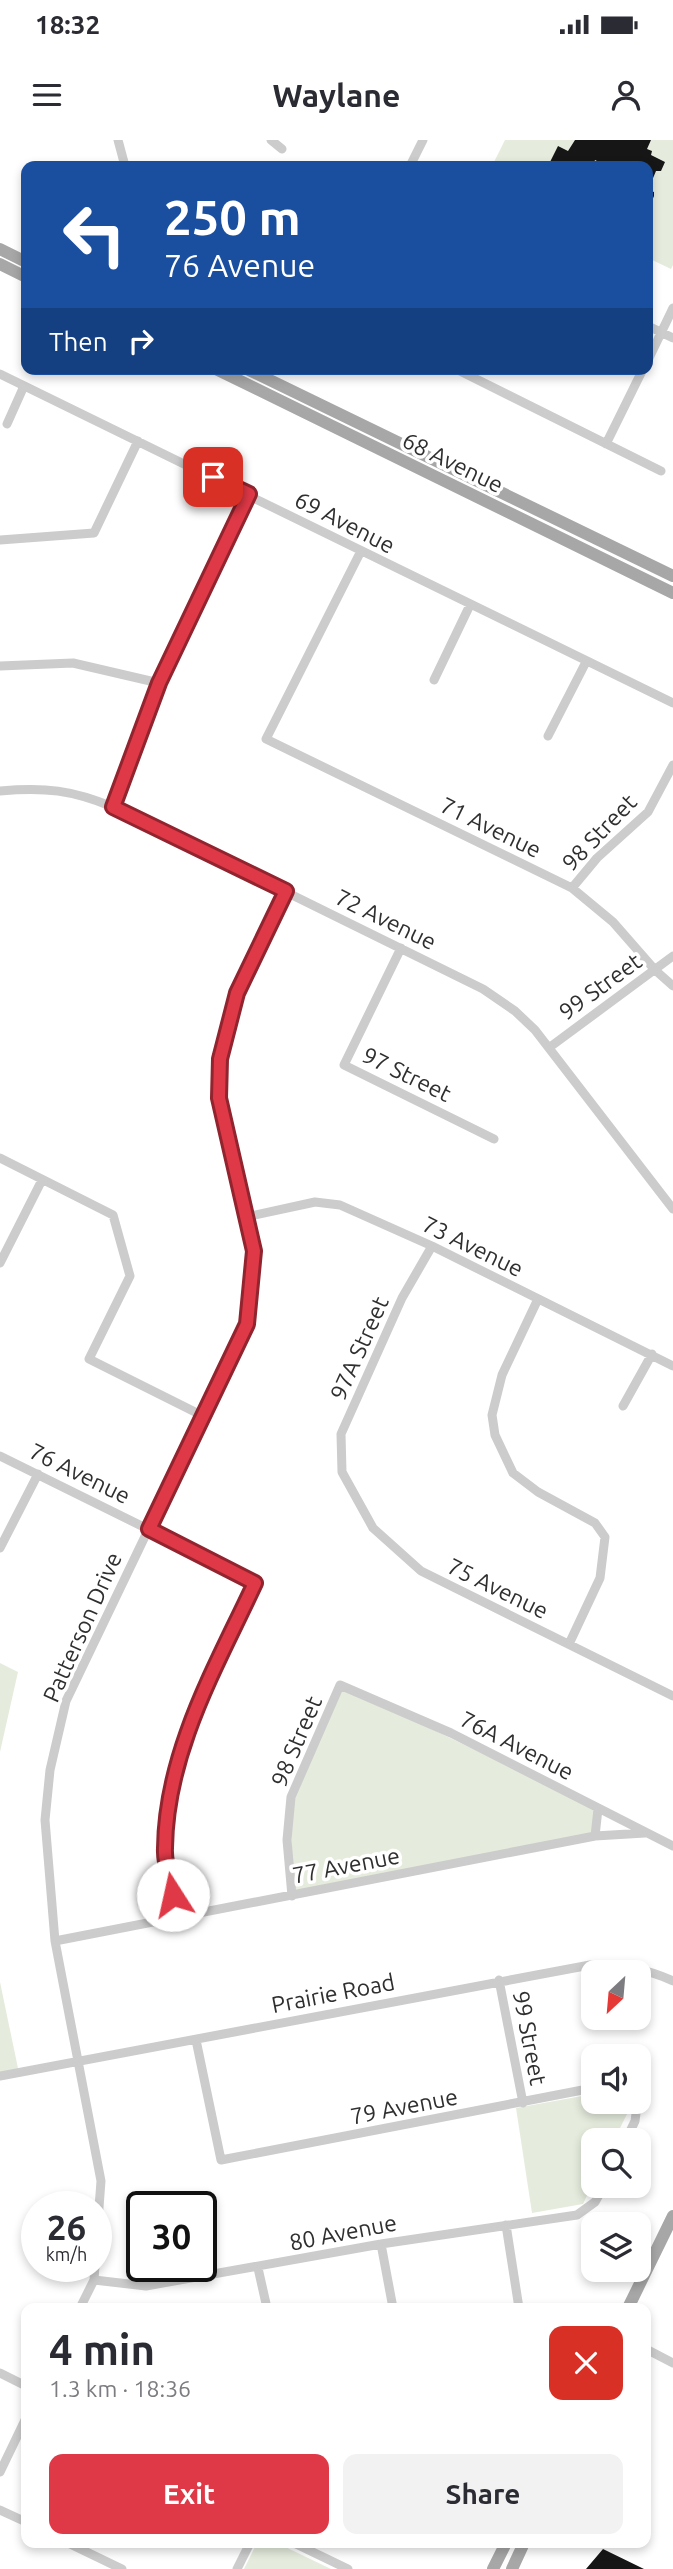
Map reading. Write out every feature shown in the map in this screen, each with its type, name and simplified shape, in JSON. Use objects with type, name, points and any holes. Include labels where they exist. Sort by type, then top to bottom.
[{"type":"main road","points":[[0,249],[21,260]]},
{"type":"main road","points":[[0,264],[21,274]]},
{"type":"main road","name":"68 Avenue","points":[[228,375],[673,593]]},
{"type":"main road","name":"68 Avenue","points":[[259,375],[673,576]]},
{"type":"main road","points":[[630,2303],[673,2216]]},
{"type":"main road","points":[[493,2569],[504,2548]]},
{"type":"main road","points":[[512,2569],[522,2548]]},
{"type":"street","points":[[118,140],[124,161]]},
{"type":"street","points":[[271,140],[282,149]]},
{"type":"street","points":[[412,161],[423,140]]},
{"type":"street","points":[[653,349],[673,308]]},
{"type":"street","points":[[653,328],[673,338]]},
{"type":"street","name":"69 Avenue","points":[[0,374],[673,704]]},
{"type":"street","points":[[468,375],[661,471]]},
{"type":"street","points":[[606,444],[640,375]]},
{"type":"street","points":[[7,424],[24,386]]},
{"type":"street","points":[[0,540],[94,533],[138,441]]},
{"type":"street","points":[[113,807],[159,683],[249,494]]},
{"type":"street","name":"71 Avenue","points":[[361,551],[266,739],[572,888],[613,922],[655,970],[673,986]]},
{"type":"street","points":[[434,680],[470,605]]},
{"type":"street","points":[[548,736],[586,662]]},
{"type":"street","points":[[0,666],[73,663],[159,683]]},
{"type":"street","name":"98 Street","points":[[572,888],[597,858],[648,812],[673,765]]},
{"type":"street","name":"72 Avenue","points":[[0,791],[53,789],[82,795],[113,807],[483,989],[515,1010],[550,1047],[673,1209]]},
{"type":"street","name":"Patterson Drive","points":[[100,2191],[101,2181],[55,1941],[44,1820],[50,1770],[66,1701],[247,1324],[254,1251],[219,1098],[220,1059],[237,993],[286,891]]},
{"type":"street","name":"97 Street","points":[[401,948],[344,1065],[494,1139]]},
{"type":"street","name":"99 Street","points":[[550,1047],[673,957]]},
{"type":"street","points":[[0,1158],[113,1215],[130,1276],[89,1359],[203,1416]]},
{"type":"street","points":[[0,1263],[42,1180]]},
{"type":"street","name":"73 Avenue","points":[[246,1217],[315,1202],[340,1205],[432,1246],[673,1366]]},
{"type":"street","name":"97A Street","points":[[342,1472],[341,1434],[402,1298],[432,1246]]},
{"type":"street","points":[[538,1299],[502,1376],[492,1416],[495,1435],[513,1473],[537,1492],[595,1523],[605,1537],[600,1578],[569,1644]]},
{"type":"street","points":[[623,1406],[652,1354]]},
{"type":"street","name":"76 Avenue","points":[[0,1456],[255,1583],[191,1719],[169,1792],[164,1850],[177,1918]]},
{"type":"street","name":"75 Avenue","points":[[342,1472],[373,1528],[421,1571],[673,1696]]},
{"type":"street","points":[[0,1548],[37,1474]]},
{"type":"street","name":"98 Street","points":[[292,1896],[287,1840],[290,1797],[340,1685]]},
{"type":"street","name":"76A Avenue","points":[[340,1685],[451,1733],[673,1846]]},
{"type":"street","points":[[595,1836],[598,1809]]},
{"type":"street","name":"77 Avenue","points":[[55,1941],[595,1836],[645,1833]]},
{"type":"street","name":"Prairie Road","points":[[0,2076],[590,1965],[623,1965],[652,1971],[673,1980]]},
{"type":"street","name":"99 Street","points":[[499,1980],[523,2103]]},
{"type":"street","name":"79 Avenue","points":[[196,2040],[221,2160],[581,2091]]},
{"type":"street","name":"80 Avenue","points":[[111,2282],[146,2286],[381,2244],[577,2215],[598,2198]]},
{"type":"street","points":[[506,2225],[518,2303]]},
{"type":"street","points":[[381,2244],[392,2303]]},
{"type":"street","points":[[258,2268],[266,2303]]},
{"type":"street","points":[[82,2303],[93,2282]]},
{"type":"street","points":[[651,2352],[673,2363]]},
{"type":"street","points":[[0,2372],[21,2382]]},
{"type":"street","points":[[0,2472],[21,2428]]},
{"type":"street","points":[[0,2510],[21,2520]]},
{"type":"street","points":[[78,2548],[122,2569]]},
{"type":"street","points":[[237,2569],[248,2548]]},
{"type":"street","points":[[304,2548],[348,2569]]},
{"type":"green space","points":[[505,140],[673,140],[671,269],[653,260],[653,161],[494,161]]},
{"type":"green space","points":[[0,1663],[18,1672],[0,1752]]},
{"type":"green space","points":[[340,1685],[598,1809],[595,1836],[292,1896],[291,1797]]},
{"type":"green space","points":[[0,1982],[19,2073],[0,2076]]},
{"type":"green space","points":[[581,2096],[581,2114],[627,2114],[620,2128],[581,2128],[581,2198],[586,2198],[583,2204],[532,2213],[516,2108]]},
{"type":"green space","points":[[254,2548],[287,2548],[331,2569],[244,2569]]},
{"type":"building","points":[[575,140],[651,140],[647,149],[652,151],[651,155],[665,162],[661,171],[656,171],[653,178],[653,161],[550,161],[558,146],[568,151]]},
{"type":"building","points":[[603,2549],[644,2569],[586,2569]]},
{"type":"route","points":[[173,1895],[164,1850],[169,1792],[191,1719],[255,1583],[149,1529],[247,1324],[254,1251],[219,1098],[220,1059],[237,993],[286,891],[113,807],[159,683],[249,494],[213,477]]}]
